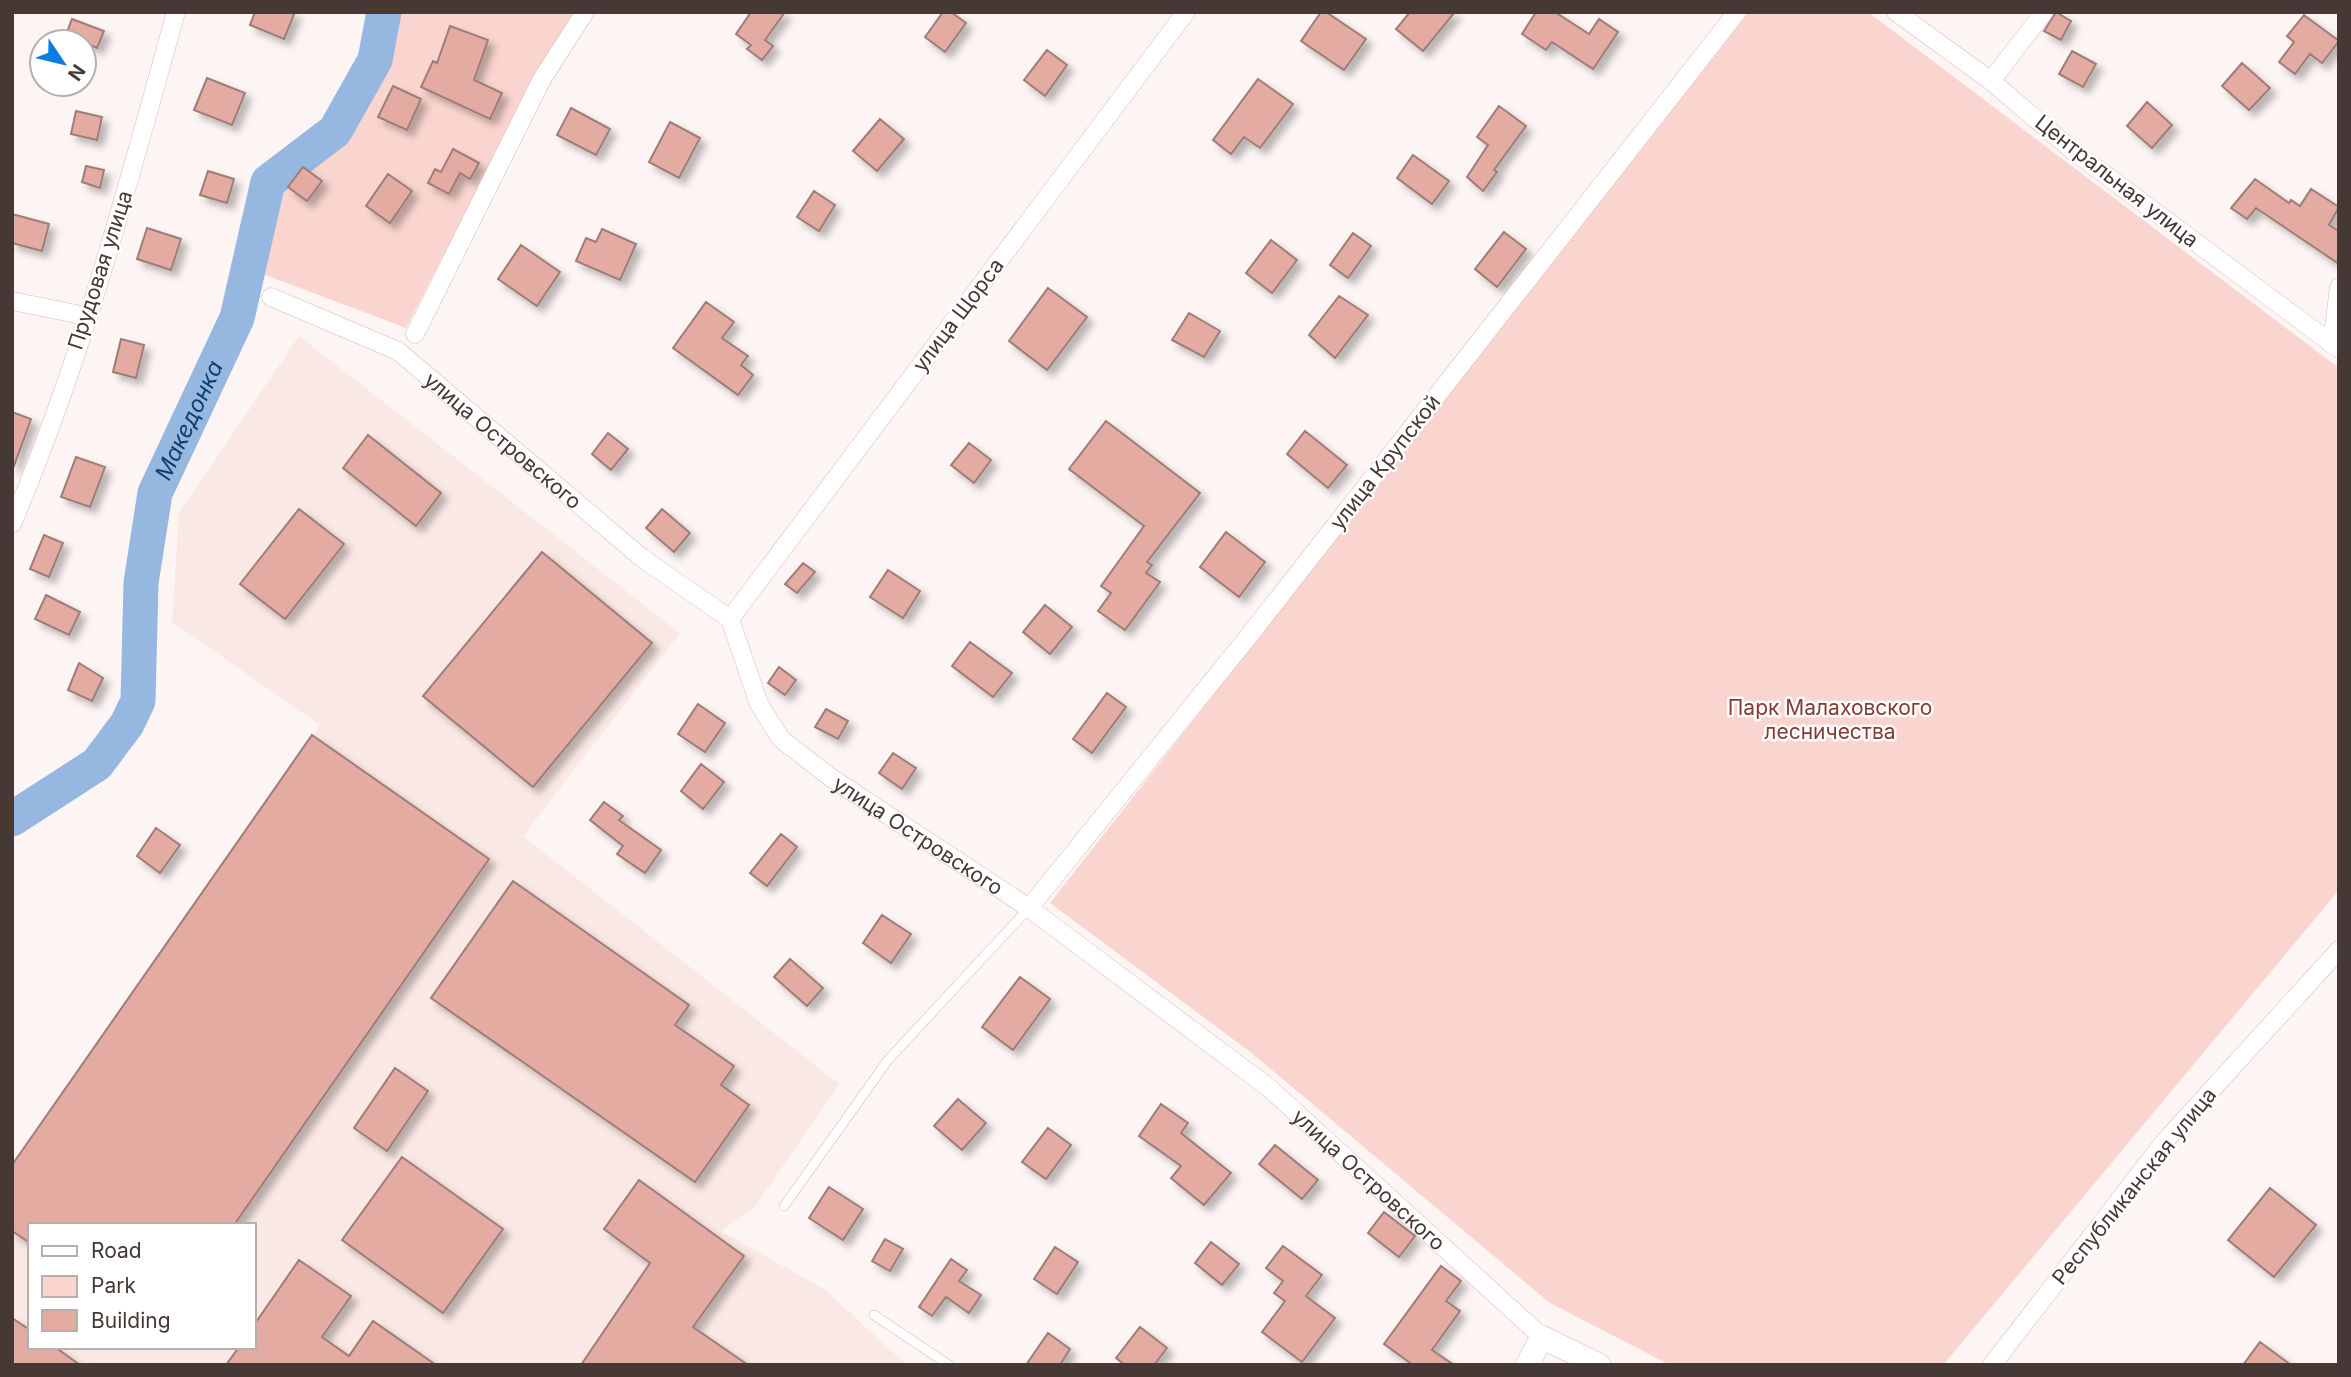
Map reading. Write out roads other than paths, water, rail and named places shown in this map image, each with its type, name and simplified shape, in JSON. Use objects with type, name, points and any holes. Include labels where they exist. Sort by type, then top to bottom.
[{"type":"street","name":"Прудовая улица","points":[[12,524],[37,465],[86,316],[142,139],[176,12]]},
{"type":"street","points":[[415,334],[542,79],[584,12]]},
{"type":"street","name":"улица Щорса","points":[[730,619],[1186,12]]},
{"type":"street","name":"улица Крупской","points":[[1029,908],[1261,621],[1737,12]]},
{"type":"street","name":"Центральная улица","points":[[1896,12],[1991,81],[2072,150],[2336,347]]},
{"type":"street","points":[[1991,81],[2044,12]]},
{"type":"street","points":[[2336,347],[2339,287]]},
{"type":"street","name":"улица Островского","points":[[271,297],[398,351],[642,558],[730,619],[759,704],[781,739],[830,777],[1029,908],[1268,1087],[1542,1337],[1599,1365]]},
{"type":"street","points":[[12,301],[86,316]]},
{"type":"street","name":"Республиканская улица","points":[[1992,1365],[2165,1141],[2339,950]]},
{"type":"street","points":[[1527,1365],[1542,1337]]},
{"type":"lane","points":[[784,1206],[888,1060],[1029,908]]},
{"type":"lane","points":[[874,1315],[948,1365]]},
{"type":"waterway","name":"Македонка","points":[[12,819],[97,764],[127,724],[138,701],[141,583],[155,493],[237,318],[268,182],[335,131],[375,60],[384,12]]},
{"type":"park label","name":"Парк Малаховского лесничества","points":[[1830,719]]}]
